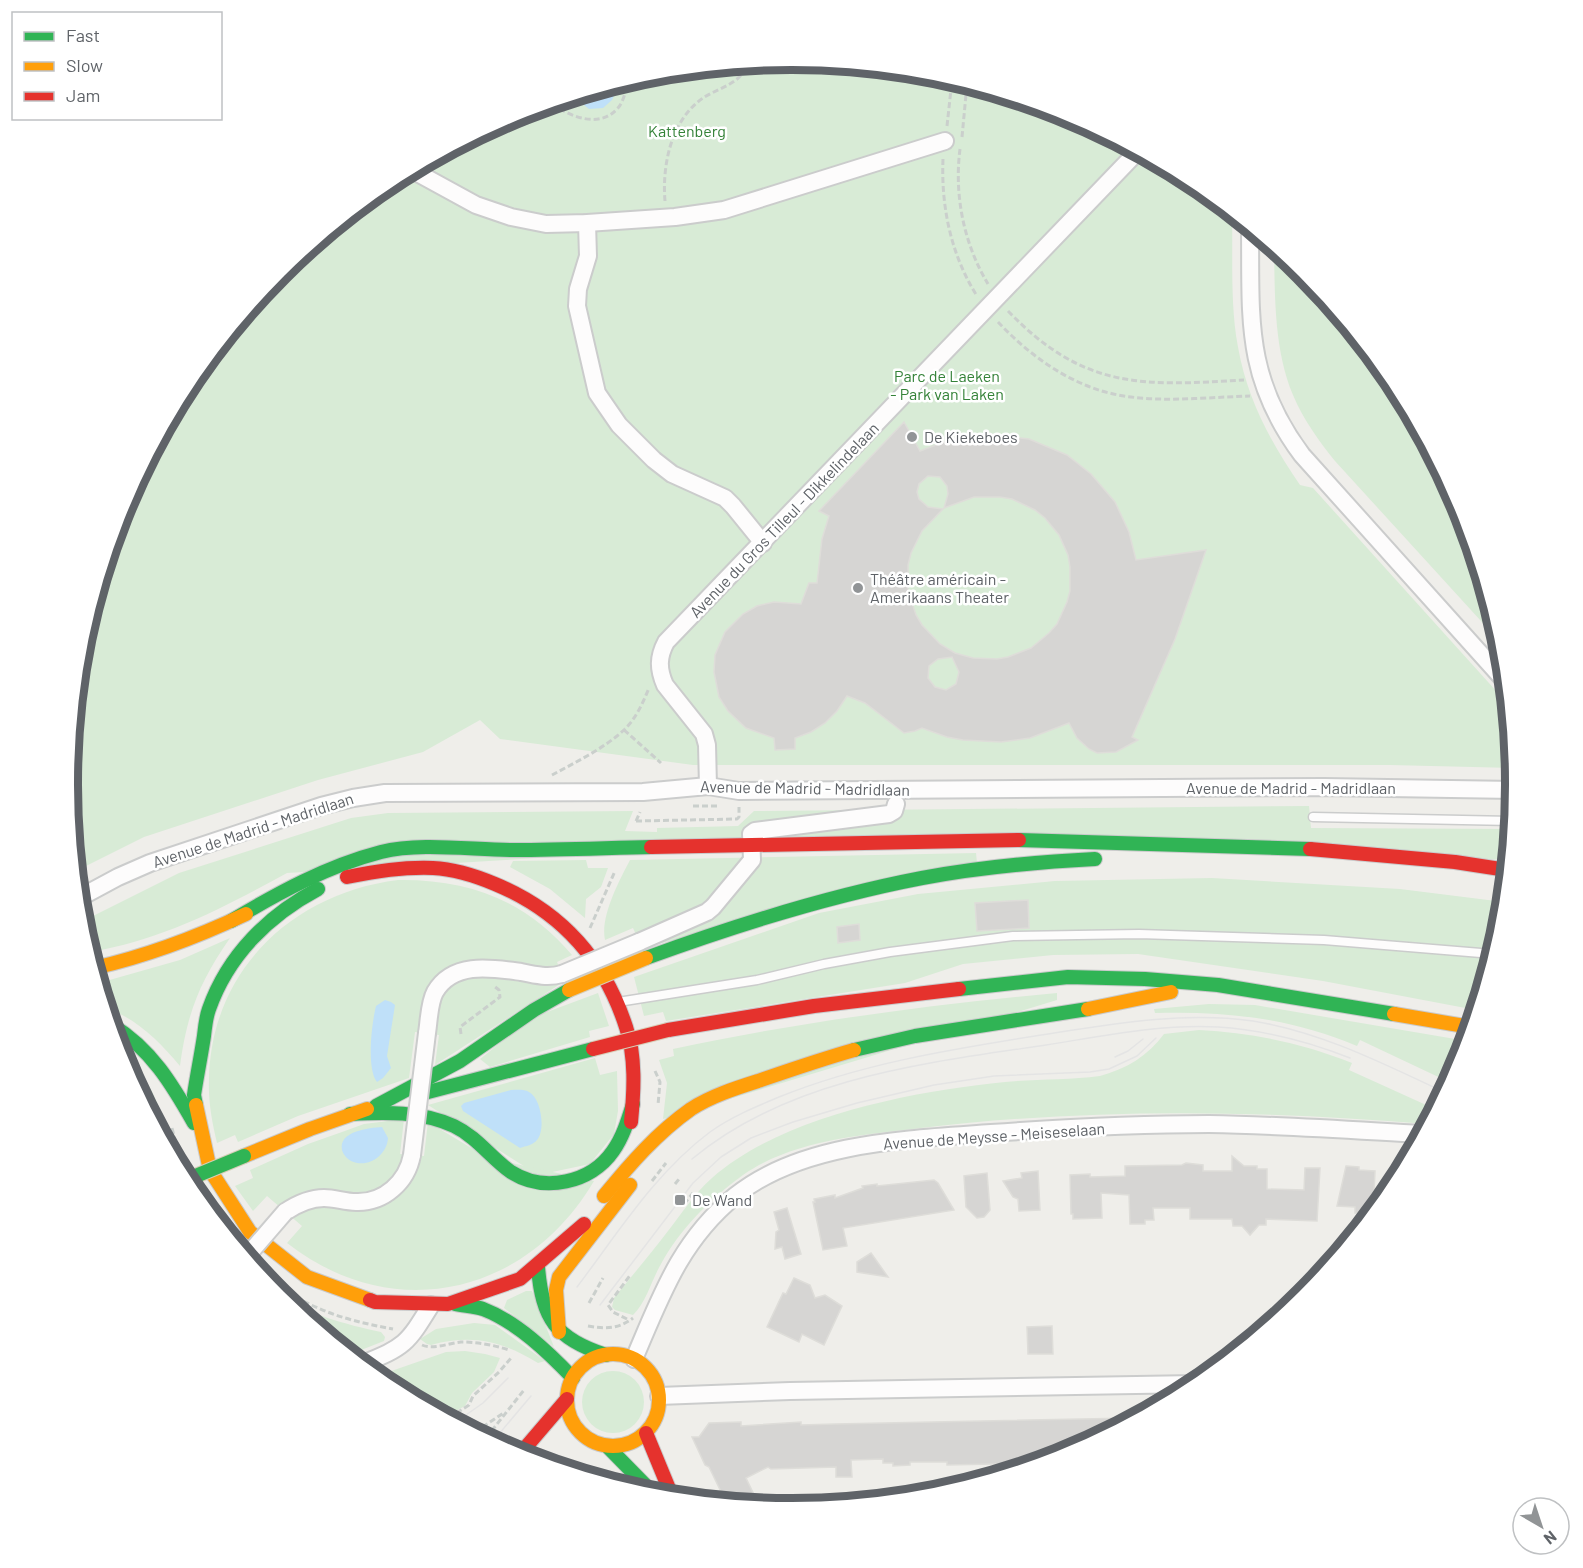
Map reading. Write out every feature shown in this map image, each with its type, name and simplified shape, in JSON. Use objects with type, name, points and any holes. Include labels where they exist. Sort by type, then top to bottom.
[{"type":"main road","points":[[231,921],[272,897],[325,871],[382,852],[415,848],[514,850],[1000,839],[1334,850],[1455,862],[1500,870]]},
{"type":"main road","points":[[437,867],[465,857],[514,850]]},
{"type":"main road","points":[[1138,857],[1227,856],[1500,871]]},
{"type":"main road","points":[[376,1106],[460,1061],[534,1010],[569,990],[703,937],[821,901],[906,882],[978,869],[1106,858]]},
{"type":"main road","points":[[101,966],[140,958],[170,948],[292,894],[360,873],[385,868],[437,867],[492,880],[542,906],[564,924],[603,972],[618,1002],[632,1052],[633,1104],[631,1123],[621,1161],[604,1196]]},
{"type":"main road","points":[[335,881],[304,896],[275,915],[250,939],[229,967],[218,987],[201,1030],[195,1064],[194,1098],[199,1132],[214,1177],[224,1198],[244,1226],[269,1251],[297,1272],[328,1289],[362,1300],[396,1305],[448,1303],[495,1290],[538,1267],[575,1235],[604,1196],[648,1145],[684,1115],[732,1090],[854,1050],[915,1036],[1076,1012],[1147,996],[1218,985]]},
{"type":"main road","points":[[196,1176],[350,1114],[376,1106],[668,1030],[814,1006],[1058,978],[1145,979],[1218,985],[1462,1026]]},
{"type":"main road","points":[[123,1031],[153,1057],[164,1071],[199,1132]]},
{"type":"main road","points":[[559,1332],[556,1290],[559,1277],[647,1164],[674,1137],[703,1116],[782,1073]]},
{"type":"main road","points":[[350,1114],[395,1112],[435,1119],[470,1135],[518,1176],[550,1184],[579,1178],[602,1165],[612,1154],[621,1138],[633,1104]]},
{"type":"main road","points":[[538,1267],[547,1317],[559,1332],[578,1345],[606,1355]]},
{"type":"main road","points":[[448,1303],[480,1308],[490,1313],[537,1346],[573,1378]]},
{"type":"main road","points":[[617,1354],[634,1359],[650,1371],[656,1383],[659,1410],[654,1422],[646,1433],[633,1442],[607,1446],[597,1444],[579,1431],[568,1412],[567,1399],[573,1378],[587,1363],[606,1355],[617,1354]]},
{"type":"main road","points":[[527,1447],[567,1399]]},
{"type":"main road","points":[[646,1433],[668,1486]]},
{"type":"main road","points":[[607,1446],[642,1481]]},
{"type":"street","points":[[421,175],[476,204],[512,217],[546,224],[587,224],[724,210],[945,141]]},
{"type":"street","name":"Avenue du Gros Tilleul - Dikkelindelaan","points":[[659,668],[666,642],[1132,157]]},
{"type":"street","points":[[587,224],[588,256],[578,289],[577,306],[597,393],[619,425],[654,460],[679,477],[724,498],[734,506],[763,543]]},
{"type":"street","points":[[1250,238],[1251,327],[1264,387],[1284,430],[1302,455],[1495,670]]},
{"type":"street","points":[[659,668],[665,685],[704,734],[707,745],[708,786]]},
{"type":"street","name":"Avenue de Madrid - Madridlaan","points":[[87,894],[150,863],[321,806],[366,795],[643,792],[708,786],[739,791],[1312,787],[1505,790]]},
{"type":"street","points":[[252,1250],[285,1212],[300,1202],[324,1198],[360,1202],[383,1196],[399,1184],[406,1173],[412,1155],[434,994],[447,979],[453,975],[481,968],[548,977],[562,974],[708,912],[752,861],[751,834],[754,831],[889,814],[894,811],[896,804]]},
{"type":"street","name":"Avenue de Meysse - Meiseselaan","points":[[634,1359],[663,1290],[690,1243],[735,1196],[771,1173],[800,1161],[888,1143],[1069,1129],[1208,1124],[1413,1134]]},
{"type":"street","points":[[372,1360],[393,1352],[406,1342],[431,1305]]},
{"type":"street","points":[[659,1396],[1176,1384]]},
{"type":"lane","points":[[1313,818],[1503,821]]},
{"type":"lane","points":[[618,1002],[757,980],[824,964],[890,952],[1013,936],[1139,934],[1324,940],[1484,953]]},
{"type":"path","points":[[666,217],[664,188],[666,161],[681,123],[702,98],[743,72]]},
{"type":"path","points":[[951,89],[942,171],[947,221],[966,278],[992,304],[1049,347],[1074,362],[1118,378],[1152,383],[1264,387]]},
{"type":"path","points":[[559,109],[578,118],[592,120],[605,117],[621,104],[626,90]]},
{"type":"path","points":[[966,93],[959,157],[961,211],[967,235],[986,281],[992,304],[1017,343],[1045,365],[1095,389],[1128,397],[1151,399],[1264,387]]},
{"type":"path","points":[[549,777],[624,730],[639,709],[659,668]]},
{"type":"path","points":[[624,730],[661,763]]},
{"type":"path","points":[[636,821],[737,819],[740,817],[739,805]]},
{"type":"path","points":[[590,929],[616,869]]},
{"type":"path","points":[[464,1035],[460,1033],[460,1027],[500,998],[499,990],[494,986]]},
{"type":"path","points":[[171,1121],[177,1146]]},
{"type":"path","points":[[675,1184],[680,1179]]},
{"type":"path","points":[[684,1204],[693,1193]]},
{"type":"path","points":[[627,1319],[613,1312],[608,1305],[631,1274]]},
{"type":"path","points":[[590,1303],[603,1278]]},
{"type":"path","points":[[297,1298],[325,1312],[400,1330]]},
{"type":"path","points":[[456,1413],[469,1405],[473,1396],[511,1358]]},
{"type":"path","points":[[492,1431],[524,1390]]},
{"type":"path","points":[[483,1427],[509,1410]]},
{"type":"green space","name":"Parc de Laeken - Park van Laken","points":[[792,70],[885,77],[931,84],[1021,108],[1107,144],[1148,166],[1226,218],[1232,223],[1235,331],[1242,366],[1254,402],[1279,453],[1300,485],[1313,488],[1499,694],[1504,768],[1390,765],[693,765],[500,739],[480,720],[423,752],[318,780],[144,837],[83,867],[78,784],[84,691],[102,599],[132,511],[174,427],[225,350],[287,279],[357,218],[435,166],[476,144],[562,108],[607,95],[652,84],[745,72]]},
{"type":"green space","points":[[1274,259],[1328,314],[1385,388],[1431,468],[1451,511],[1481,599],[1487,628],[1335,461],[1317,438],[1293,395],[1287,377],[1282,360],[1275,304]]},
{"type":"green space","points":[[1309,806],[1311,828],[1503,829],[1501,860],[959,833],[287,873],[192,921],[142,940],[98,951],[91,917],[179,873],[351,818],[388,813],[633,811],[625,831],[657,832],[657,828],[738,826],[754,811]]},
{"type":"green space","points":[[976,853],[977,863],[642,948],[633,928],[605,940],[605,921],[608,910],[630,860]]},
{"type":"green space","points":[[586,860],[588,868],[608,868],[601,887],[586,899],[585,918],[550,889],[510,867],[513,861]]},
{"type":"green space","points":[[1212,878],[1400,889],[1495,901],[1481,969],[1468,1009],[1323,981],[1138,954],[1053,955],[963,964],[905,983],[666,1021],[663,1012],[644,1016],[634,977],[819,913],[918,894],[1055,881]]},
{"type":"green space","points":[[398,880],[424,881],[472,889],[494,896],[515,907],[554,936],[572,955],[557,962],[565,981],[435,1065],[439,1035],[415,1032],[409,1078],[298,1116],[238,1142],[235,1135],[217,1143],[209,1095],[213,1040],[225,1004],[242,972],[265,944],[293,920],[324,901],[360,888]]},
{"type":"green space","points":[[230,938],[196,998],[180,1066],[147,1032],[116,1012],[106,981],[180,960]]},
{"type":"green space","points":[[598,993],[609,1026],[589,1031],[590,1037],[490,1067],[480,1059],[531,1018]]},
{"type":"green space","points":[[1057,993],[1057,1000],[663,1119],[667,1083],[659,1060],[674,1056],[673,1049],[864,1015]]},
{"type":"green space","points":[[1209,1004],[1255,1005],[1457,1039],[1441,1078],[1360,1040],[1357,1046],[1332,1036],[1258,1018],[1208,1013],[1155,1013],[1154,1009]]},
{"type":"green space","points":[[1199,1030],[1239,1034],[1277,1040],[1315,1050],[1352,1063],[1349,1070],[1428,1106],[1418,1123],[1237,1114],[1111,1114],[984,1122],[875,1133],[829,1141],[784,1154],[763,1163],[731,1184],[697,1215],[677,1239],[661,1264],[642,1304],[633,1315],[612,1307],[614,1298],[706,1184],[741,1156],[775,1138],[851,1110],[931,1092],[1005,1082],[1100,1076],[1136,1061],[1164,1034]]},
{"type":"green space","points":[[595,1058],[600,1075],[617,1071],[618,1111],[614,1134],[590,1164],[538,1175],[428,1105]]},
{"type":"green space","points":[[138,1071],[150,1087],[164,1123]]},
{"type":"green space","points":[[404,1119],[400,1154],[424,1156],[428,1122],[488,1158],[594,1181],[566,1220],[533,1250],[495,1273],[455,1286],[413,1290],[370,1284],[328,1269],[287,1243],[302,1226],[267,1196],[253,1211],[235,1186],[253,1178],[250,1170],[308,1144],[364,1124]]},
{"type":"green space","points":[[526,1291],[532,1291],[554,1347],[504,1308],[507,1300]]},
{"type":"green space","points":[[312,1312],[354,1326],[381,1332],[385,1337],[384,1341],[358,1351]]},
{"type":"green space","points":[[474,1323],[495,1325],[545,1361],[538,1363],[512,1349],[487,1342],[460,1340],[431,1345],[420,1339],[436,1329]]},
{"type":"green space","points":[[465,1351],[500,1358],[494,1372],[472,1393],[465,1406],[454,1412],[388,1372],[446,1352]]},
{"type":"green space","points":[[607,1371],[619,1371],[635,1380],[642,1390],[644,1402],[642,1414],[635,1424],[619,1433],[607,1433],[596,1428],[587,1419],[582,1408],[582,1396],[587,1385],[596,1376]]},
{"type":"water","points":[[615,93],[612,100],[603,108],[589,109],[584,105],[588,101]]},
{"type":"water","points":[[385,1000],[395,1005],[387,1056],[391,1068],[377,1082],[372,1066],[372,1033],[376,1006]]},
{"type":"water","points":[[511,1090],[525,1090],[533,1095],[541,1114],[541,1129],[537,1140],[520,1148],[463,1111],[461,1106],[464,1103]]},
{"type":"water","points":[[382,1127],[388,1138],[387,1144],[376,1159],[357,1163],[345,1156],[342,1144],[349,1135]]},
{"type":"building","name":"Théâtre américain - Amerikaans Theater","points":[[904,422],[920,451],[952,439],[988,434],[1029,439],[1067,455],[1091,474],[1115,502],[1129,532],[1136,560],[1206,550],[1175,639],[1132,737],[1138,740],[1116,752],[1097,753],[1077,738],[1069,723],[1030,738],[1001,742],[963,740],[922,728],[904,733],[865,703],[847,696],[825,723],[795,738],[795,749],[775,750],[774,738],[746,728],[728,711],[719,697],[714,672],[715,655],[725,632],[743,614],[757,606],[774,602],[801,604],[809,583],[817,583],[822,539],[829,516],[819,511]],"holes":[[[928,476],[940,477],[947,486],[948,494],[944,508],[974,497],[1012,499],[1035,510],[1059,535],[1068,555],[1070,591],[1057,624],[1031,648],[997,659],[973,658],[955,653],[940,644],[916,615],[908,591],[908,565],[911,553],[922,531],[943,509],[928,507],[919,499],[917,492],[919,484]],[[952,657],[959,672],[956,684],[946,690],[935,687],[928,678],[929,666],[938,659]]]},
{"type":"building","points":[[1028,900],[1029,928],[977,931],[975,903]]},
{"type":"building","points":[[859,924],[860,940],[838,943],[837,927]]},
{"type":"building","points":[[1232,1156],[1244,1166],[1267,1169],[1267,1189],[1304,1190],[1305,1168],[1320,1168],[1317,1221],[1266,1219],[1266,1225],[1259,1225],[1250,1235],[1242,1226],[1233,1226],[1232,1219],[1190,1219],[1190,1208],[1153,1208],[1154,1220],[1145,1220],[1145,1224],[1130,1224],[1129,1195],[1101,1193],[1102,1218],[1073,1219],[1073,1214],[1071,1214],[1070,1175],[1125,1176],[1125,1166],[1182,1165],[1186,1163],[1203,1165],[1203,1171],[1232,1171]]},
{"type":"building","points":[[1346,1166],[1375,1171],[1376,1193],[1361,1213],[1355,1213],[1355,1207],[1337,1206]]},
{"type":"building","points":[[1038,1171],[1040,1210],[1019,1211],[1018,1199],[1013,1197],[1003,1181],[1022,1178],[1021,1173]]},
{"type":"building","points":[[987,1173],[990,1210],[984,1217],[977,1218],[966,1207],[964,1176]]},
{"type":"building","points":[[934,1180],[954,1210],[843,1228],[847,1246],[823,1250],[814,1199],[835,1195],[835,1198],[863,1188],[862,1186]]},
{"type":"building","points":[[787,1208],[801,1254],[785,1259],[782,1247],[775,1249],[776,1232],[779,1230],[774,1212]]},
{"type":"building","points":[[871,1253],[888,1277],[857,1272],[857,1262]]},
{"type":"building","points":[[794,1278],[810,1285],[815,1298],[825,1295],[842,1306],[824,1345],[802,1334],[799,1342],[767,1327],[783,1293],[786,1294]]},
{"type":"building","points":[[1052,1326],[1053,1354],[1028,1354],[1027,1327]]},
{"type":"building","points":[[1118,1418],[1065,1443],[1008,1464],[947,1465],[947,1462],[910,1462],[910,1465],[893,1466],[893,1463],[883,1463],[883,1459],[851,1460],[852,1477],[836,1477],[836,1467],[771,1469],[768,1467],[746,1478],[755,1496],[722,1494],[692,1437],[699,1437],[709,1423],[741,1422],[741,1426],[801,1422],[801,1425]]},
{"type":"tram line","points":[[577,1287],[655,1185],[690,1148],[710,1132],[752,1109],[810,1085],[905,1059],[1002,1041],[1116,1024],[1170,1018],[1225,1018],[1278,1026],[1327,1041],[1436,1089]]},
{"type":"tram line","points":[[692,1159],[730,1132],[771,1110],[815,1092],[860,1078],[953,1059],[1175,1027],[1218,1027],[1252,1031],[1318,1046],[1350,1058]]},
{"type":"tram line","points":[[600,1305],[693,1183],[721,1157],[751,1138],[793,1122],[857,1103],[934,1085],[994,1076],[1090,1072],[1109,1069],[1137,1056],[1156,1038]]},
{"type":"tram line","points":[[1115,1057],[1128,1051],[1143,1039]]},
{"type":"tram line","points":[[463,1417],[483,1403],[508,1378]]},
{"type":"tram line","points":[[499,1434],[531,1396]]},
{"type":"traffic: fast","points":[[1019,840],[1310,849]]},
{"type":"traffic: fast","points":[[231,921],[322,873],[361,858],[396,849],[430,847],[531,850],[651,847]]},
{"type":"traffic: fast","points":[[646,958],[783,912],[887,885],[987,868],[1095,859]]},
{"type":"traffic: fast","points":[[196,1105],[194,1095],[207,1015],[227,971],[252,938],[267,924],[300,899],[318,889]]},
{"type":"traffic: fast","points":[[959,989],[1068,977],[1145,979],[1218,985],[1394,1014]]},
{"type":"traffic: fast","points":[[376,1106],[460,1061],[534,1010],[569,990]]},
{"type":"traffic: fast","points":[[854,1050],[915,1036],[1088,1009]]},
{"type":"traffic: fast","points":[[123,1033],[159,1068],[194,1123]]},
{"type":"traffic: fast","points":[[428,1092],[593,1049]]},
{"type":"traffic: fast","points":[[350,1114],[403,1114],[441,1121],[470,1136],[511,1172],[538,1182],[552,1183],[580,1177],[604,1162],[620,1140],[633,1104]]},
{"type":"traffic: fast","points":[[196,1176],[244,1156]]},
{"type":"traffic: fast","points":[[538,1267],[543,1300],[555,1324],[575,1342],[606,1355]]},
{"type":"traffic: fast","points":[[455,1304],[483,1309],[508,1322],[543,1348],[573,1378]]},
{"type":"traffic: fast","points":[[607,1446],[642,1481]]},
{"type":"traffic: slow","points":[[101,966],[172,945],[246,914]]},
{"type":"traffic: slow","points":[[569,990],[646,958]]},
{"type":"traffic: slow","points":[[1088,1009],[1171,992]]},
{"type":"traffic: slow","points":[[1394,1014],[1462,1026]]},
{"type":"traffic: slow","points":[[604,1196],[655,1139],[699,1104],[732,1090],[854,1050]]},
{"type":"traffic: slow","points":[[196,1105],[210,1170],[250,1232],[307,1277],[370,1300]]},
{"type":"traffic: slow","points":[[244,1156],[367,1109]]},
{"type":"traffic: slow","points":[[559,1332],[556,1290],[559,1277],[630,1185]]},
{"type":"traffic: slow","points":[[613,1354],[631,1357],[646,1367],[656,1382],[659,1400],[656,1418],[646,1433],[631,1443],[613,1446],[595,1443],[580,1433],[570,1418],[567,1400],[570,1382],[580,1367],[595,1357],[613,1354]]},
{"type":"traffic: jam","points":[[651,847],[1019,840]]},
{"type":"traffic: jam","points":[[1310,849],[1455,862],[1500,869]]},
{"type":"traffic: jam","points":[[347,877],[411,868],[457,871],[488,881],[518,895],[559,923],[592,959],[617,1002],[629,1038],[633,1062],[631,1122]]},
{"type":"traffic: jam","points":[[668,1030],[814,1006],[959,989]]},
{"type":"traffic: jam","points":[[593,1049],[668,1030]]},
{"type":"traffic: jam","points":[[370,1300],[448,1304],[520,1279],[584,1224]]},
{"type":"traffic: jam","points":[[527,1446],[567,1399]]},
{"type":"traffic: jam","points":[[646,1433],[668,1486]]},
{"type":"place","name":"De Kiekeboes","points":[[912,437]]},
{"type":"place","name":"Théâtre américain - Amerikaans Theater","points":[[858,588]]},
{"type":"place","name":"De Wand","points":[[680,1200]]},
{"type":"park label","name":"Kattenberg","points":[[687,131]]}]
